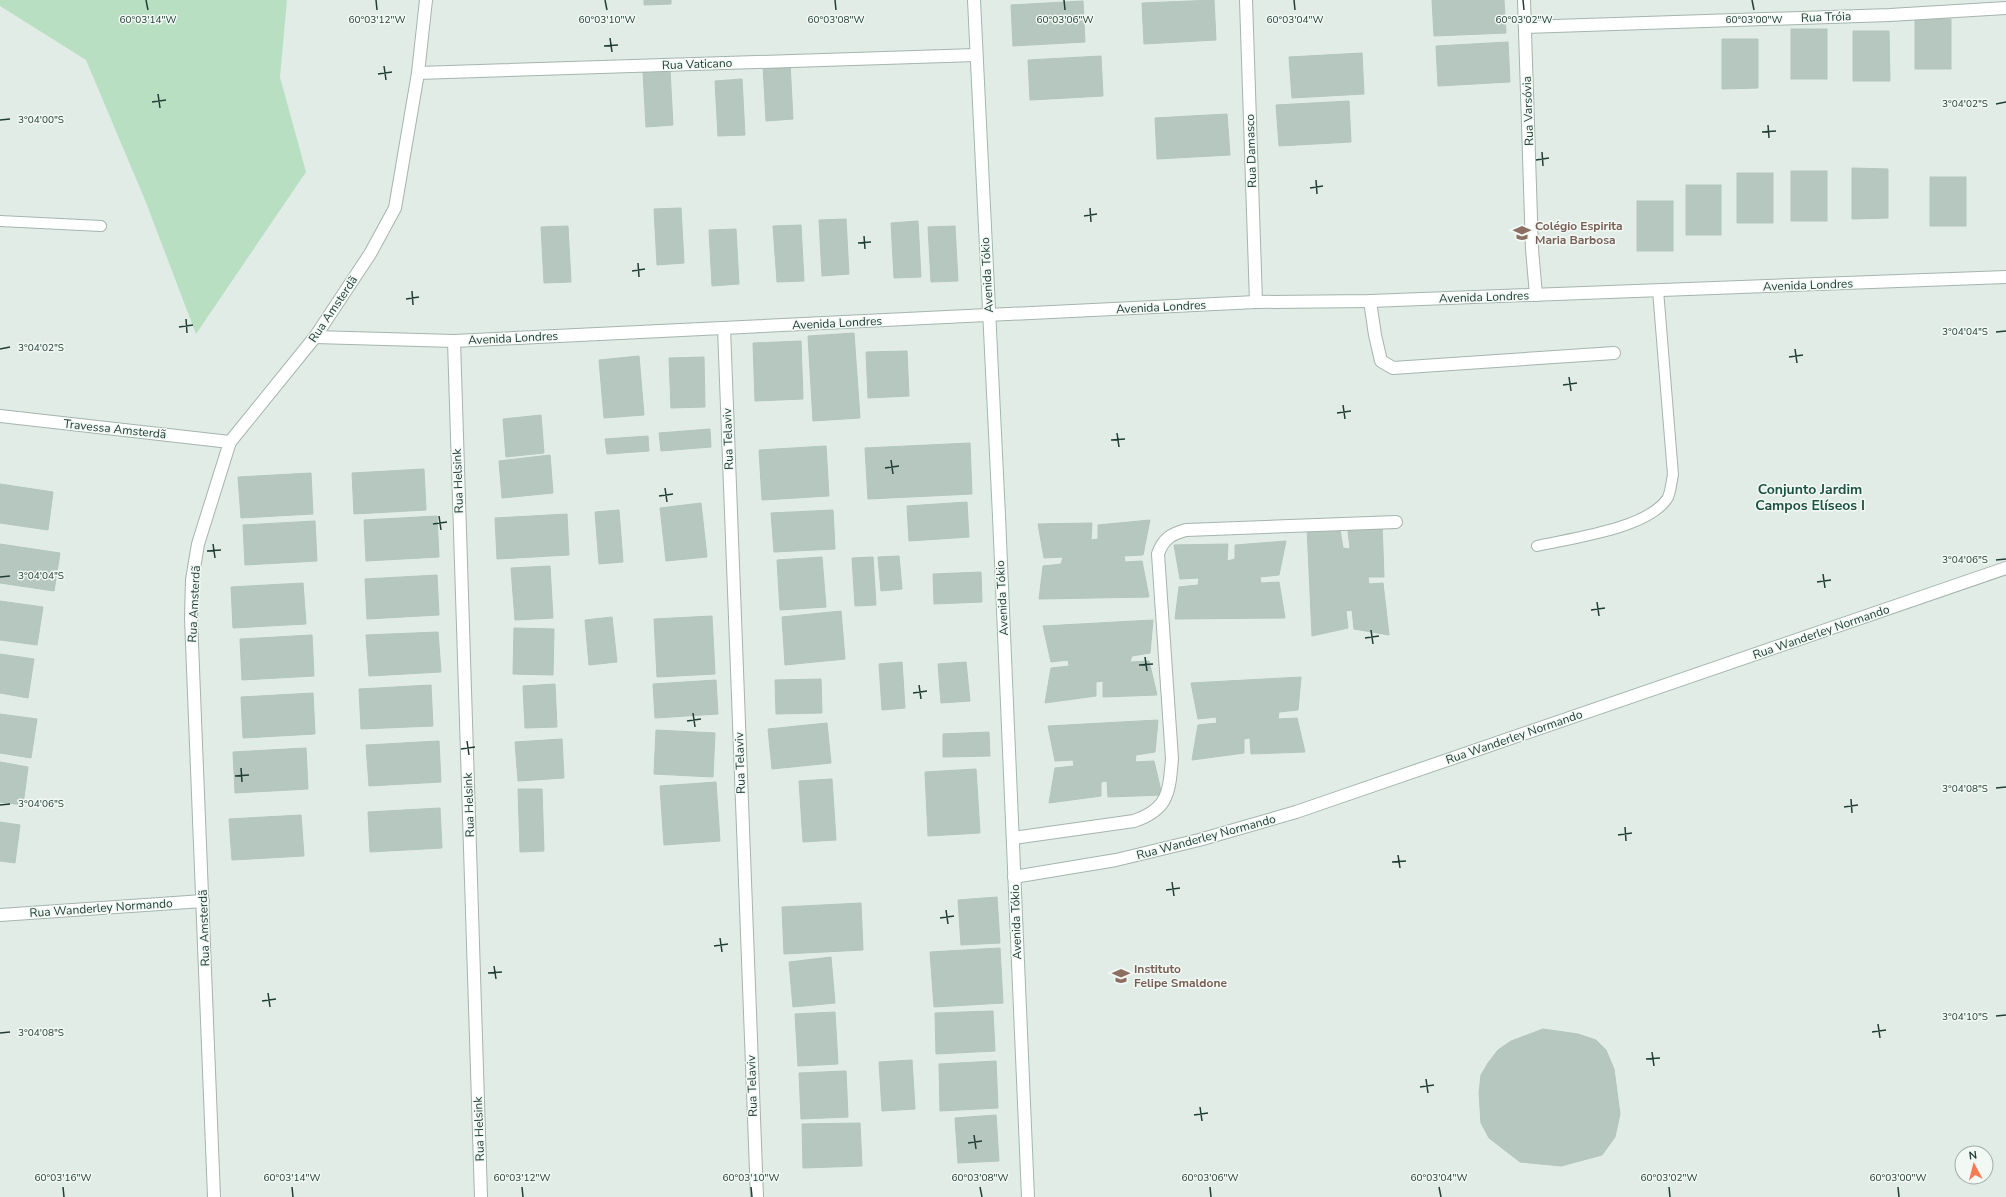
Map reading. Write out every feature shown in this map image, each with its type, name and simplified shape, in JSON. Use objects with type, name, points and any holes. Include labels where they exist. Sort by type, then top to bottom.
[{"type":"street","name":"Rua Amsterdã","points":[[214,1197],[203,901],[192,678],[192,580],[198,544],[230,442],[315,337],[370,254],[395,208],[418,73],[426,0]]},
{"type":"street","name":"Avenida Tókio","points":[[974,0],[1028,1197]]},
{"type":"street","name":"Rua Damasco","points":[[1246,0],[1256,302]]},
{"type":"street","name":"Rua Varsóvia","points":[[1524,0],[1532,249],[1536,295]]},
{"type":"street","name":"Rua Tróia","points":[[1525,27],[1890,14],[2006,8]]},
{"type":"street","name":"Rua Vaticano","points":[[418,73],[976,55]]},
{"type":"street","name":"Avenida Londres","points":[[315,337],[454,341],[1256,302],[1370,302],[2006,277]]},
{"type":"street","points":[[1370,302],[1381,361],[1393,368],[1614,353]]},
{"type":"street","name":"Rua Telaviv","points":[[724,328],[757,1197]]},
{"type":"street","name":"Rua Helsink","points":[[454,341],[480,1197]]},
{"type":"street","name":"Travessa Amsterdã","points":[[0,416],[230,442]]},
{"type":"street","points":[[1013,838],[1134,821],[1150,816],[1163,804],[1170,784],[1172,759],[1158,554],[1162,543],[1171,534],[1186,530],[1396,522]]},
{"type":"street","name":"Rua Wanderley Normando","points":[[1014,877],[1116,860],[1199,840],[1296,812],[2006,568]]},
{"type":"street","name":"Rua Wanderley Normando","points":[[0,915],[203,901]]},
{"type":"lane","points":[[0,221],[101,226]]},
{"type":"lane","points":[[1537,546],[1624,526],[1650,515],[1667,498],[1673,476],[1658,290]]},
{"type":"green space","points":[[0,0],[287,0],[280,77],[306,172],[196,334],[145,200],[86,60],[0,6]]},
{"type":"building","points":[[644,0],[671,0],[671,4],[644,5]]},
{"type":"building","points":[[1214,0],[1216,40],[1144,44],[1142,3]]},
{"type":"building","points":[[1432,0],[1504,0],[1506,33],[1434,36]]},
{"type":"building","points":[[1083,1],[1085,42],[1013,46],[1011,5]]},
{"type":"building","points":[[1915,19],[1951,19],[1951,69],[1915,69]]},
{"type":"building","points":[[1791,29],[1827,29],[1827,79],[1791,79]]},
{"type":"building","points":[[1853,31],[1889,31],[1890,81],[1853,81]]},
{"type":"building","points":[[1722,39],[1758,39],[1758,88],[1722,89]]},
{"type":"building","points":[[1508,42],[1510,82],[1438,86],[1436,46]]},
{"type":"building","points":[[1362,53],[1364,94],[1292,98],[1289,57]]},
{"type":"building","points":[[1101,56],[1103,96],[1030,100],[1028,60]]},
{"type":"building","points":[[790,63],[793,119],[766,121],[763,65]]},
{"type":"building","points":[[670,70],[673,125],[646,127],[643,72]]},
{"type":"building","points":[[742,79],[745,135],[718,136],[715,81]]},
{"type":"building","points":[[1349,101],[1351,142],[1279,146],[1276,105]]},
{"type":"building","points":[[1227,114],[1230,155],[1157,159],[1155,118]]},
{"type":"building","points":[[1852,168],[1888,169],[1888,218],[1852,219]]},
{"type":"building","points":[[1791,171],[1827,171],[1827,221],[1791,221]]},
{"type":"building","points":[[1737,173],[1773,173],[1773,223],[1737,223]]},
{"type":"building","points":[[1930,177],[1966,177],[1966,226],[1930,226]]},
{"type":"building","points":[[1686,185],[1721,185],[1721,235],[1686,235]]},
{"type":"building","points":[[1637,201],[1673,201],[1673,251],[1637,251]]},
{"type":"building","points":[[681,208],[684,263],[657,265],[654,209]]},
{"type":"building","points":[[846,219],[849,274],[822,276],[819,220]]},
{"type":"building","points":[[918,221],[921,277],[894,278],[891,223]]},
{"type":"building","points":[[801,225],[804,281],[777,282],[773,226]]},
{"type":"building","points":[[568,226],[571,282],[544,283],[541,227]]},
{"type":"building","points":[[955,226],[958,281],[931,282],[928,227]]},
{"type":"building","points":[[736,229],[739,284],[712,286],[709,230]]},
{"type":"building","points":[[854,333],[860,418],[813,421],[808,336]]},
{"type":"building","points":[[801,341],[803,399],[755,401],[753,343]]},
{"type":"building","points":[[907,351],[909,396],[868,398],[866,352]]},
{"type":"building","points":[[639,356],[644,415],[604,418],[599,360]]},
{"type":"building","points":[[704,357],[705,407],[671,408],[669,358]]},
{"type":"building","points":[[541,415],[544,453],[506,457],[503,419]]},
{"type":"building","points":[[710,429],[711,447],[661,451],[659,433]]},
{"type":"building","points":[[648,436],[649,451],[607,454],[605,439]]},
{"type":"building","points":[[970,443],[972,494],[868,499],[865,448]]},
{"type":"building","points":[[826,446],[829,496],[762,500],[759,450]]},
{"type":"building","points":[[550,455],[553,493],[502,498],[499,461]]},
{"type":"building","points":[[424,469],[426,510],[354,514],[352,473]]},
{"type":"building","points":[[311,473],[313,514],[241,518],[238,477]]},
{"type":"building","points":[[0,484],[53,492],[48,530],[0,523]]},
{"type":"building","points":[[967,502],[969,537],[909,541],[907,506]]},
{"type":"building","points":[[701,503],[707,557],[666,561],[660,508]]},
{"type":"building","points":[[619,510],[623,562],[599,564],[595,512]]},
{"type":"building","points":[[833,510],[835,549],[774,552],[771,513]]},
{"type":"building","points":[[567,514],[569,555],[497,559],[495,518]]},
{"type":"building","points":[[437,516],[439,557],[366,561],[364,520]]},
{"type":"building","points":[[1150,520],[1143,555],[1124,556],[1125,562],[1142,561],[1149,597],[1039,599],[1043,566],[1061,564],[1063,557],[1044,558],[1038,524],[1092,523],[1091,540],[1098,539],[1098,525]]},
{"type":"building","points":[[315,521],[317,561],[245,565],[243,525]]},
{"type":"building","points":[[1382,523],[1384,577],[1368,577],[1369,584],[1383,583],[1389,635],[1354,629],[1352,610],[1346,611],[1348,628],[1312,636],[1307,527],[1340,530],[1343,548],[1350,549],[1348,531]]},
{"type":"building","points":[[1286,541],[1279,575],[1260,577],[1261,583],[1279,582],[1285,618],[1175,619],[1179,587],[1198,585],[1199,578],[1180,579],[1174,545],[1228,544],[1227,561],[1235,559],[1235,545]]},
{"type":"building","points":[[0,544],[60,553],[54,591],[0,583]]},
{"type":"building","points":[[899,556],[902,589],[881,591],[878,557]]},
{"type":"building","points":[[822,557],[826,607],[780,610],[777,560]]},
{"type":"building","points":[[873,557],[876,605],[855,606],[852,558]]},
{"type":"building","points":[[550,566],[553,618],[515,620],[511,568]]},
{"type":"building","points":[[981,572],[982,602],[934,604],[933,574]]},
{"type":"building","points":[[437,575],[439,615],[367,619],[365,579]]},
{"type":"building","points":[[303,583],[306,624],[233,628],[231,587]]},
{"type":"building","points":[[0,601],[43,607],[37,645],[0,640]]},
{"type":"building","points":[[841,611],[845,659],[785,665],[782,617]]},
{"type":"building","points":[[712,616],[715,674],[657,677],[654,619]]},
{"type":"building","points":[[612,617],[617,662],[589,665],[585,620]]},
{"type":"building","points":[[1153,620],[1150,653],[1132,656],[1130,662],[1149,661],[1157,695],[1103,697],[1103,681],[1096,682],[1096,696],[1045,703],[1051,668],[1069,666],[1068,660],[1051,662],[1043,626]]},
{"type":"building","points":[[514,628],[554,629],[553,675],[513,674]]},
{"type":"building","points":[[438,632],[441,672],[369,676],[366,635]]},
{"type":"building","points":[[312,635],[314,676],[242,680],[240,639]]},
{"type":"building","points":[[0,654],[34,659],[28,698],[0,693]]},
{"type":"building","points":[[902,662],[905,708],[882,710],[879,664]]},
{"type":"building","points":[[966,662],[970,701],[941,703],[938,664]]},
{"type":"building","points":[[1301,677],[1298,710],[1279,712],[1278,719],[1297,718],[1305,752],[1251,754],[1250,738],[1244,739],[1244,753],[1192,760],[1198,725],[1217,723],[1216,717],[1198,719],[1191,683]]},
{"type":"building","points":[[821,679],[822,713],[776,714],[775,680]]},
{"type":"building","points":[[716,680],[718,714],[655,718],[653,684]]},
{"type":"building","points":[[555,684],[557,727],[525,728],[523,686]]},
{"type":"building","points":[[431,685],[433,726],[361,729],[359,689]]},
{"type":"building","points":[[313,693],[315,734],[243,738],[241,697]]},
{"type":"building","points":[[0,714],[37,719],[31,758],[0,753]]},
{"type":"building","points":[[1158,720],[1155,752],[1136,755],[1135,762],[1154,761],[1162,795],[1108,797],[1107,781],[1101,782],[1101,796],[1049,803],[1055,768],[1074,766],[1073,760],[1055,761],[1048,726]]},
{"type":"building","points":[[827,723],[831,763],[772,769],[768,729]]},
{"type":"building","points":[[656,730],[715,733],[713,777],[654,774]]},
{"type":"building","points":[[989,732],[990,756],[943,757],[943,734]]},
{"type":"building","points":[[562,739],[564,778],[518,781],[515,742]]},
{"type":"building","points":[[439,741],[441,782],[369,786],[366,745]]},
{"type":"building","points":[[306,748],[308,789],[235,793],[233,752]]},
{"type":"building","points":[[0,762],[28,767],[23,805],[0,802]]},
{"type":"building","points":[[976,769],[980,833],[928,836],[925,772]]},
{"type":"building","points":[[832,779],[836,840],[803,842],[799,781]]},
{"type":"building","points":[[716,782],[720,841],[664,845],[660,786]]},
{"type":"building","points":[[518,789],[542,789],[544,851],[520,852]]},
{"type":"building","points":[[440,808],[442,848],[370,852],[368,812]]},
{"type":"building","points":[[301,815],[304,856],[232,860],[229,819]]},
{"type":"building","points":[[0,822],[20,825],[15,863],[0,861]]},
{"type":"building","points":[[997,897],[1000,943],[961,945],[958,900]]},
{"type":"building","points":[[861,903],[863,950],[784,954],[782,907]]},
{"type":"building","points":[[1000,948],[1003,1003],[934,1007],[930,952]]},
{"type":"building","points":[[831,957],[835,1003],[793,1007],[789,962]]},
{"type":"building","points":[[993,1011],[995,1051],[936,1054],[935,1013]]},
{"type":"building","points":[[835,1012],[838,1064],[798,1066],[795,1014]]},
{"type":"building","points":[[1543,1029],[1578,1034],[1596,1040],[1606,1050],[1614,1069],[1620,1114],[1615,1137],[1602,1155],[1561,1166],[1520,1162],[1489,1138],[1481,1123],[1479,1093],[1481,1075],[1488,1063],[1498,1050],[1511,1041]]},
{"type":"building","points":[[912,1060],[915,1109],[882,1111],[879,1062]]},
{"type":"building","points":[[996,1061],[998,1108],[940,1111],[939,1064]]},
{"type":"building","points":[[846,1071],[848,1117],[801,1119],[799,1073]]},
{"type":"building","points":[[996,1115],[999,1161],[958,1163],[955,1118]]},
{"type":"building","points":[[860,1123],[862,1166],[803,1168],[802,1124]]},
{"type":"place","name":"Colégio Espirita Maria Barbosa","points":[[1522,233]]},
{"type":"place","name":"Instituto Felipe Smaldone","points":[[1121,976]]},
{"type":"district","name":"Conjunto Jardim Campos Elíseos I","points":[[1810,498]]}]
